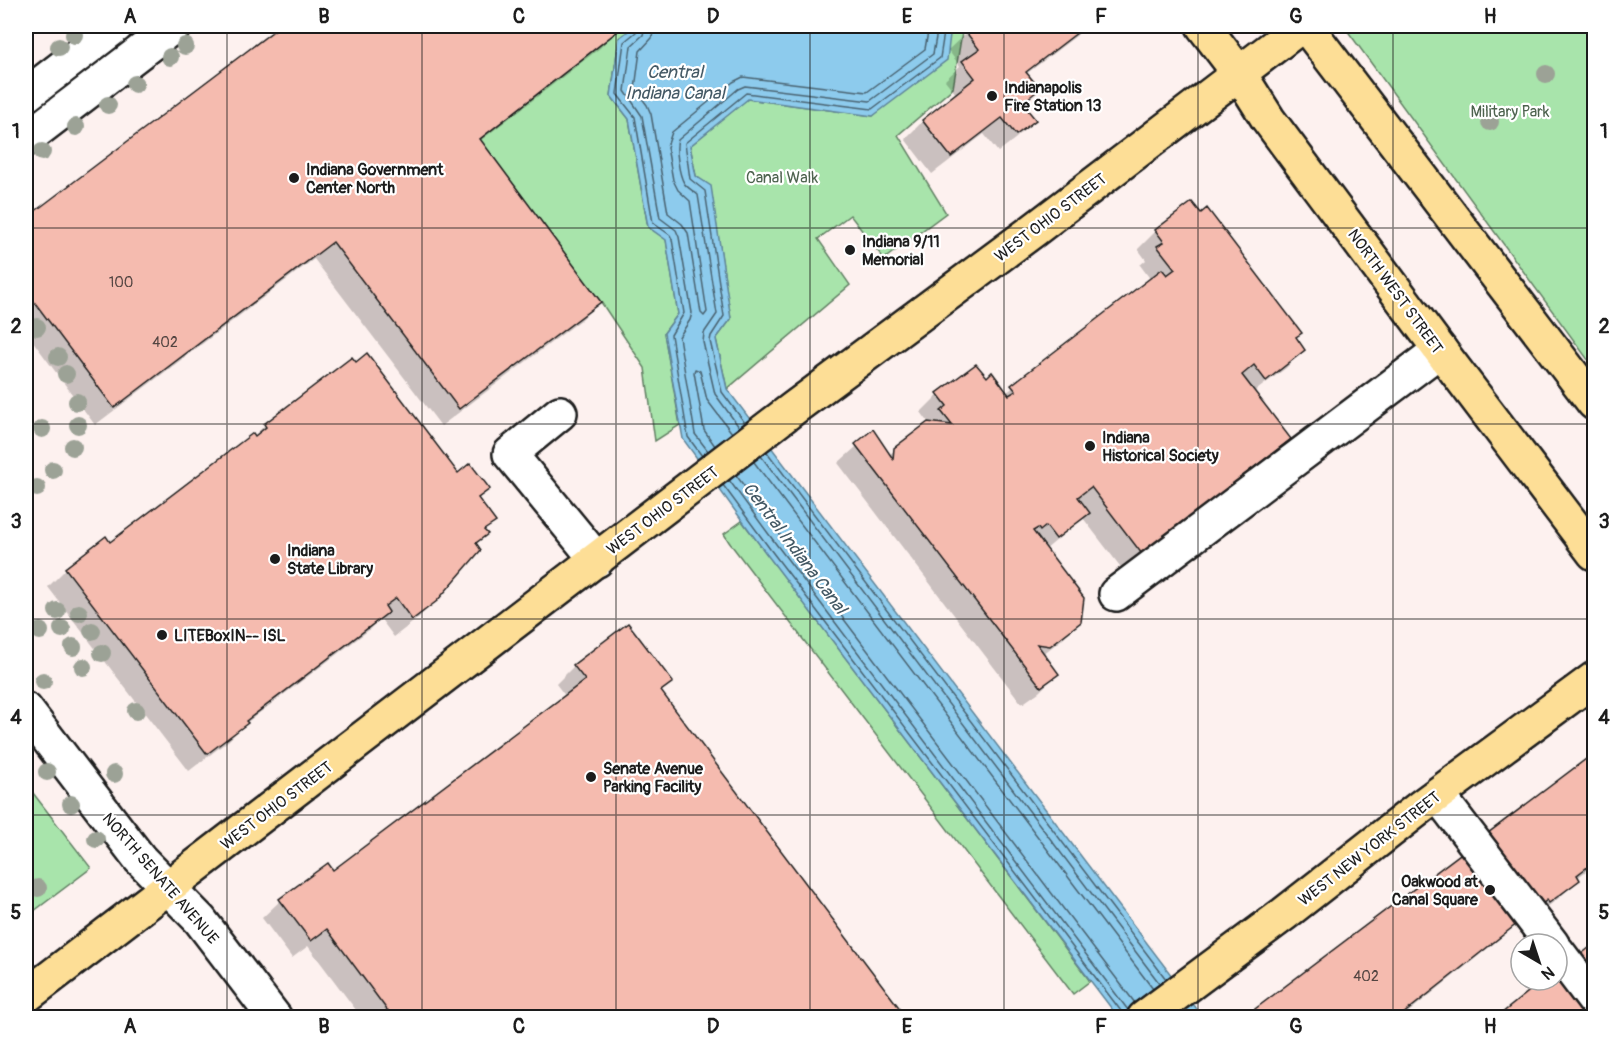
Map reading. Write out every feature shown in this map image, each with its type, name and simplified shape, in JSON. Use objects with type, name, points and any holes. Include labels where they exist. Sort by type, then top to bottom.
[{"type":"main road","name":"NORTH WEST STREET","points":[[1203,26],[1239,73],[1268,119],[1594,553]]},
{"type":"main road","name":"WEST OHIO STREET","points":[[26,996],[669,506],[794,408],[1025,237],[1301,26]]},
{"type":"main road","points":[[1306,26],[1594,403]]},
{"type":"main road","name":"WEST NEW YORK STREET","points":[[1144,1017],[1284,914],[1437,795],[1594,678]]},
{"type":"street","points":[[26,94],[116,26]]},
{"type":"street","points":[[26,139],[174,26]]},
{"type":"street","points":[[1116,594],[1440,350]]},
{"type":"street","points":[[560,413],[510,454],[597,560]]},
{"type":"street","name":"NORTH SENATE AVENUE","points":[[26,710],[140,859],[200,920],[275,1017]]},
{"type":"street","points":[[1437,795],[1543,932]]},
{"type":"street","points":[[1569,967],[1594,1000]]},
{"type":"green space","points":[[616,26],[635,26],[619,38],[611,96],[629,119],[648,227],[666,239],[678,314],[664,333],[680,425],[655,441],[645,368],[601,302],[480,139],[619,30]]},
{"type":"green space","name":"Canal Walk","points":[[951,26],[963,26],[953,88],[898,135],[946,213],[884,259],[850,215],[818,239],[850,285],[727,389],[716,339],[731,319],[711,190],[696,176],[690,146],[747,99],[873,116]]},
{"type":"green space","name":"Military Park","points":[[1344,26],[1594,26],[1594,368]]},
{"type":"green space","points":[[742,521],[1090,981],[1073,994],[729,542],[724,534]]},
{"type":"green space","points":[[26,784],[91,868],[26,917]]},
{"type":"water","name":"Central Indiana Canal","points":[[635,26],[951,26],[947,60],[873,116],[748,99],[690,146],[696,176],[711,186],[731,319],[716,339],[727,389],[1203,1017],[1118,1017],[765,552],[683,439],[664,333],[678,314],[666,240],[648,227],[629,119],[611,96],[619,38]]},
{"type":"building","name":"Indiana Government Center North","points":[[280,26],[616,26],[619,30],[480,139],[601,302],[459,409],[333,242],[114,408],[26,291],[26,218]]},
{"type":"building","name":"Indianapolis Fire Station 13","points":[[973,26],[1086,26],[1026,72],[1040,89],[1022,103],[1036,120],[1016,135],[1002,118],[951,157],[922,120],[975,78],[962,61],[979,49],[965,31]]},
{"type":"building","name":"Indiana Historical Society","points":[[1192,202],[1201,213],[1207,208],[1302,333],[1296,337],[1305,350],[1266,381],[1254,365],[1242,375],[1291,439],[1142,554],[1091,487],[1078,497],[1090,513],[1056,539],[1046,526],[1040,531],[1038,528],[1033,531],[1084,598],[1081,622],[1050,646],[1037,644],[1059,674],[1041,687],[855,444],[873,429],[893,459],[894,448],[928,422],[952,425],[941,411],[947,406],[937,393],[976,364],[987,377],[992,372],[1009,395],[1016,391],[1011,385],[1162,269],[1167,275],[1175,269],[1157,246],[1164,242],[1155,230]]},
{"type":"building","name":"Indiana State Library","points":[[367,353],[458,473],[470,463],[490,489],[478,498],[496,522],[484,530],[488,534],[476,543],[481,550],[437,601],[412,620],[396,598],[385,606],[389,612],[246,721],[248,723],[207,754],[65,568],[106,536],[110,542],[253,433],[255,436],[266,427],[264,424],[352,357],[356,362]]},
{"type":"building","name":"Senate Avenue Parking Facility","points":[[628,623],[673,682],[661,691],[907,1018],[393,1018],[327,929],[311,941],[279,899],[328,863],[333,870],[585,680],[573,665]]},
{"type":"building","name":"Oakwood at Canal Square","points":[[1594,753],[1594,862],[1577,875],[1580,880],[1549,903],[1547,900],[1398,1018],[1243,1018]]},
{"type":"building","points":[[1594,944],[1594,981],[1569,976],[1569,964]]},
{"type":"building","points":[[1569,991],[1590,1018],[1496,1018],[1528,992]]},
{"type":"place","name":"Indianapolis Fire Station 13","points":[[992,96]]},
{"type":"place","name":"Indiana Government Center North","points":[[294,178]]},
{"type":"place","name":"Indiana 9/11 Memorial","points":[[850,250]]},
{"type":"place","name":"Indiana Historical Society","points":[[1090,446]]},
{"type":"place","name":"Indiana State Library","points":[[275,559]]},
{"type":"place","name":"LITEBoxIN-- ISL","points":[[162,635]]},
{"type":"place","name":"Senate Avenue Parking Facility","points":[[591,777]]},
{"type":"place","name":"Oakwood at Canal Square","points":[[1490,890]]}]
